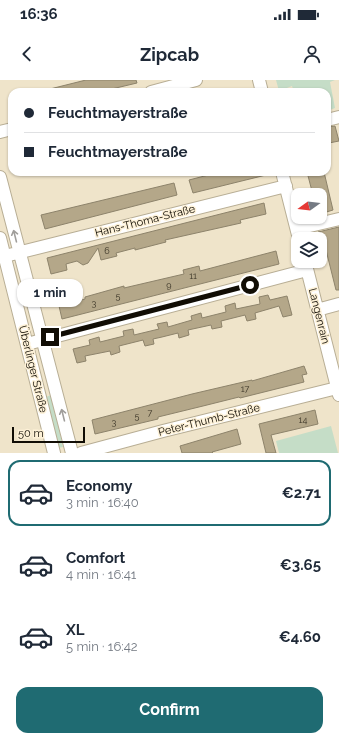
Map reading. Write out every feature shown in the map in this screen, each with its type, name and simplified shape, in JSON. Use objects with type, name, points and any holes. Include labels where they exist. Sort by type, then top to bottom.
[{"type":"street","points":[[166,88],[196,80]]},
{"type":"street","points":[[283,176],[298,232]]},
{"type":"street","name":"Überlinger Straße","points":[[0,177],[72,453]]},
{"type":"street","name":"Hans-Thoma-Straße","points":[[5,256],[286,186]]},
{"type":"street","points":[[303,232],[339,219]]},
{"type":"street","name":"Überlinger Straße","points":[[0,238],[54,453]]},
{"type":"street","points":[[27,344],[299,268]]},
{"type":"street","name":"Langenrain","points":[[306,268],[338,392]]},
{"type":"street","points":[[317,310],[339,304]]},
{"type":"street","name":"Peter-Thumb-Straße","points":[[81,453],[163,431],[338,392]]},
{"type":"green space","points":[[276,80],[335,80],[330,82],[335,108],[331,110],[331,88],[293,88],[292,86],[287,88],[278,88]]},
{"type":"green space","points":[[51,395],[63,447],[58,448],[46,397]]},
{"type":"green space","points":[[331,426],[338,453],[279,453],[276,441]]},
{"type":"building","points":[[86,80],[136,80],[137,83],[116,88],[54,88]]},
{"type":"building","points":[[331,126],[335,126],[339,141],[331,143]]},
{"type":"building","points":[[204,176],[262,176],[193,193],[189,180]]},
{"type":"building","points":[[308,176],[325,176],[333,210],[327,212],[327,188],[311,188]]},
{"type":"building","points":[[174,183],[177,195],[45,229],[41,215]]},
{"type":"building","points":[[264,203],[266,214],[240,220],[241,223],[165,240],[166,242],[116,253],[117,256],[101,260],[98,248],[88,263],[83,265],[77,261],[66,264],[67,270],[51,274],[47,258]]},
{"type":"building","points":[[339,227],[339,290],[336,290],[327,254],[327,232],[318,232]]},
{"type":"building","points":[[276,251],[279,264],[62,319],[59,306],[85,299],[85,297],[124,286],[124,288],[184,274],[183,270],[199,266],[200,271]]},
{"type":"building","points":[[268,295],[270,300],[287,296],[292,315],[283,317],[279,306],[255,313],[256,319],[247,321],[245,315],[221,321],[222,327],[212,329],[211,325],[188,330],[189,335],[179,338],[178,333],[153,339],[154,344],[145,346],[143,340],[119,346],[120,352],[111,355],[110,351],[85,356],[86,361],[77,363],[73,349],[90,345],[89,340],[99,337],[100,342],[124,336],[123,331],[133,329],[134,335],[159,329],[157,324],[167,322],[168,327],[192,320],[191,316],[201,313],[202,318],[226,312],[225,306],[235,303],[236,309],[260,304],[259,297]]},
{"type":"building","points":[[304,366],[307,374],[302,375],[304,382],[158,417],[158,419],[95,434],[92,420],[192,394],[252,381]]},
{"type":"building","points":[[315,410],[318,424],[271,435],[276,453],[266,453],[259,424]]},
{"type":"building","points":[[237,429],[241,444],[212,452],[213,453],[182,453],[180,446]]},
{"type":"route","points":[[50,337],[250,285]]}]
